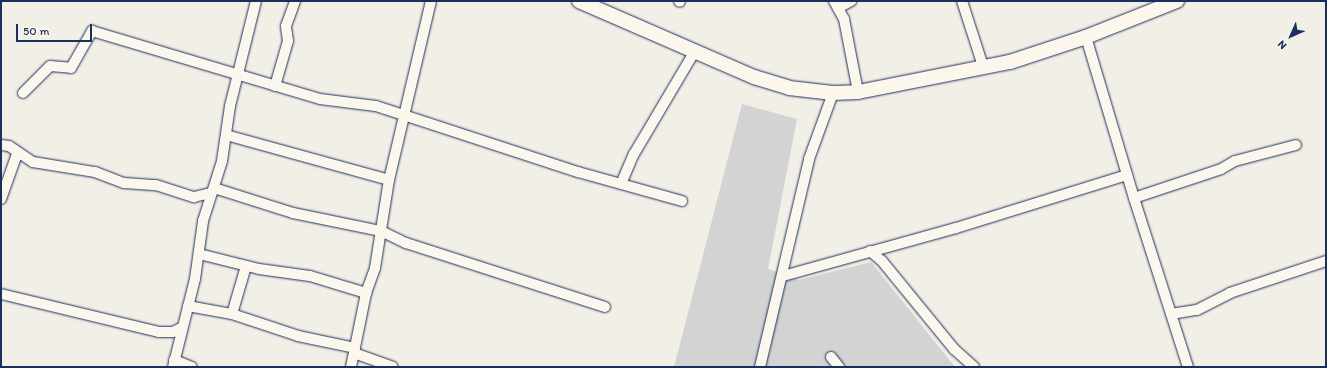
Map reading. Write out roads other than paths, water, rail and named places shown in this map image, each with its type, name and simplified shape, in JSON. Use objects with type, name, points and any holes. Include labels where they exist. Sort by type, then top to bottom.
[{"type":"main road","points":[[579,1],[754,77],[789,88],[833,92],[858,92],[983,66],[1010,62],[1086,37],[1177,1]]},
{"type":"street","points":[[192,367],[173,364],[181,328],[188,306],[238,74],[256,1]]},
{"type":"street","points":[[275,86],[288,41],[286,26],[295,1]]},
{"type":"street","points":[[351,367],[366,293],[375,268],[389,180],[406,117],[431,1]]},
{"type":"street","points":[[851,1],[836,5],[844,18],[858,92]]},
{"type":"street","points":[[962,1],[983,66]]},
{"type":"street","points":[[23,93],[50,66],[71,68],[92,31],[320,99],[376,106],[406,117],[621,184],[682,201]]},
{"type":"street","points":[[1086,37],[1134,198],[1171,314],[1185,366]]},
{"type":"street","points":[[621,184],[634,154],[695,51]]},
{"type":"street","points":[[760,367],[783,276],[809,159],[833,92]]},
{"type":"street","points":[[226,135],[389,180]]},
{"type":"street","points":[[1,145],[9,146],[17,154],[33,162],[95,172],[124,183],[156,185],[194,197],[213,191],[293,213],[381,231],[406,243],[605,306]]},
{"type":"street","points":[[1134,198],[1221,169],[1235,160],[1296,145]]},
{"type":"street","points":[[1,199],[17,154]]},
{"type":"street","points":[[783,276],[1127,175]]},
{"type":"street","points":[[870,251],[882,261],[954,349],[974,367]]},
{"type":"street","points":[[199,254],[246,266],[310,276],[366,293]]},
{"type":"street","points":[[1171,314],[1197,310],[1230,293],[1326,261]]},
{"type":"street","points":[[232,314],[246,266]]},
{"type":"street","points":[[1,294],[158,332],[173,332],[181,328]]},
{"type":"street","points":[[188,306],[232,314],[298,336],[354,350],[393,367]]},
{"type":"street","points":[[831,357],[839,367]]}]
